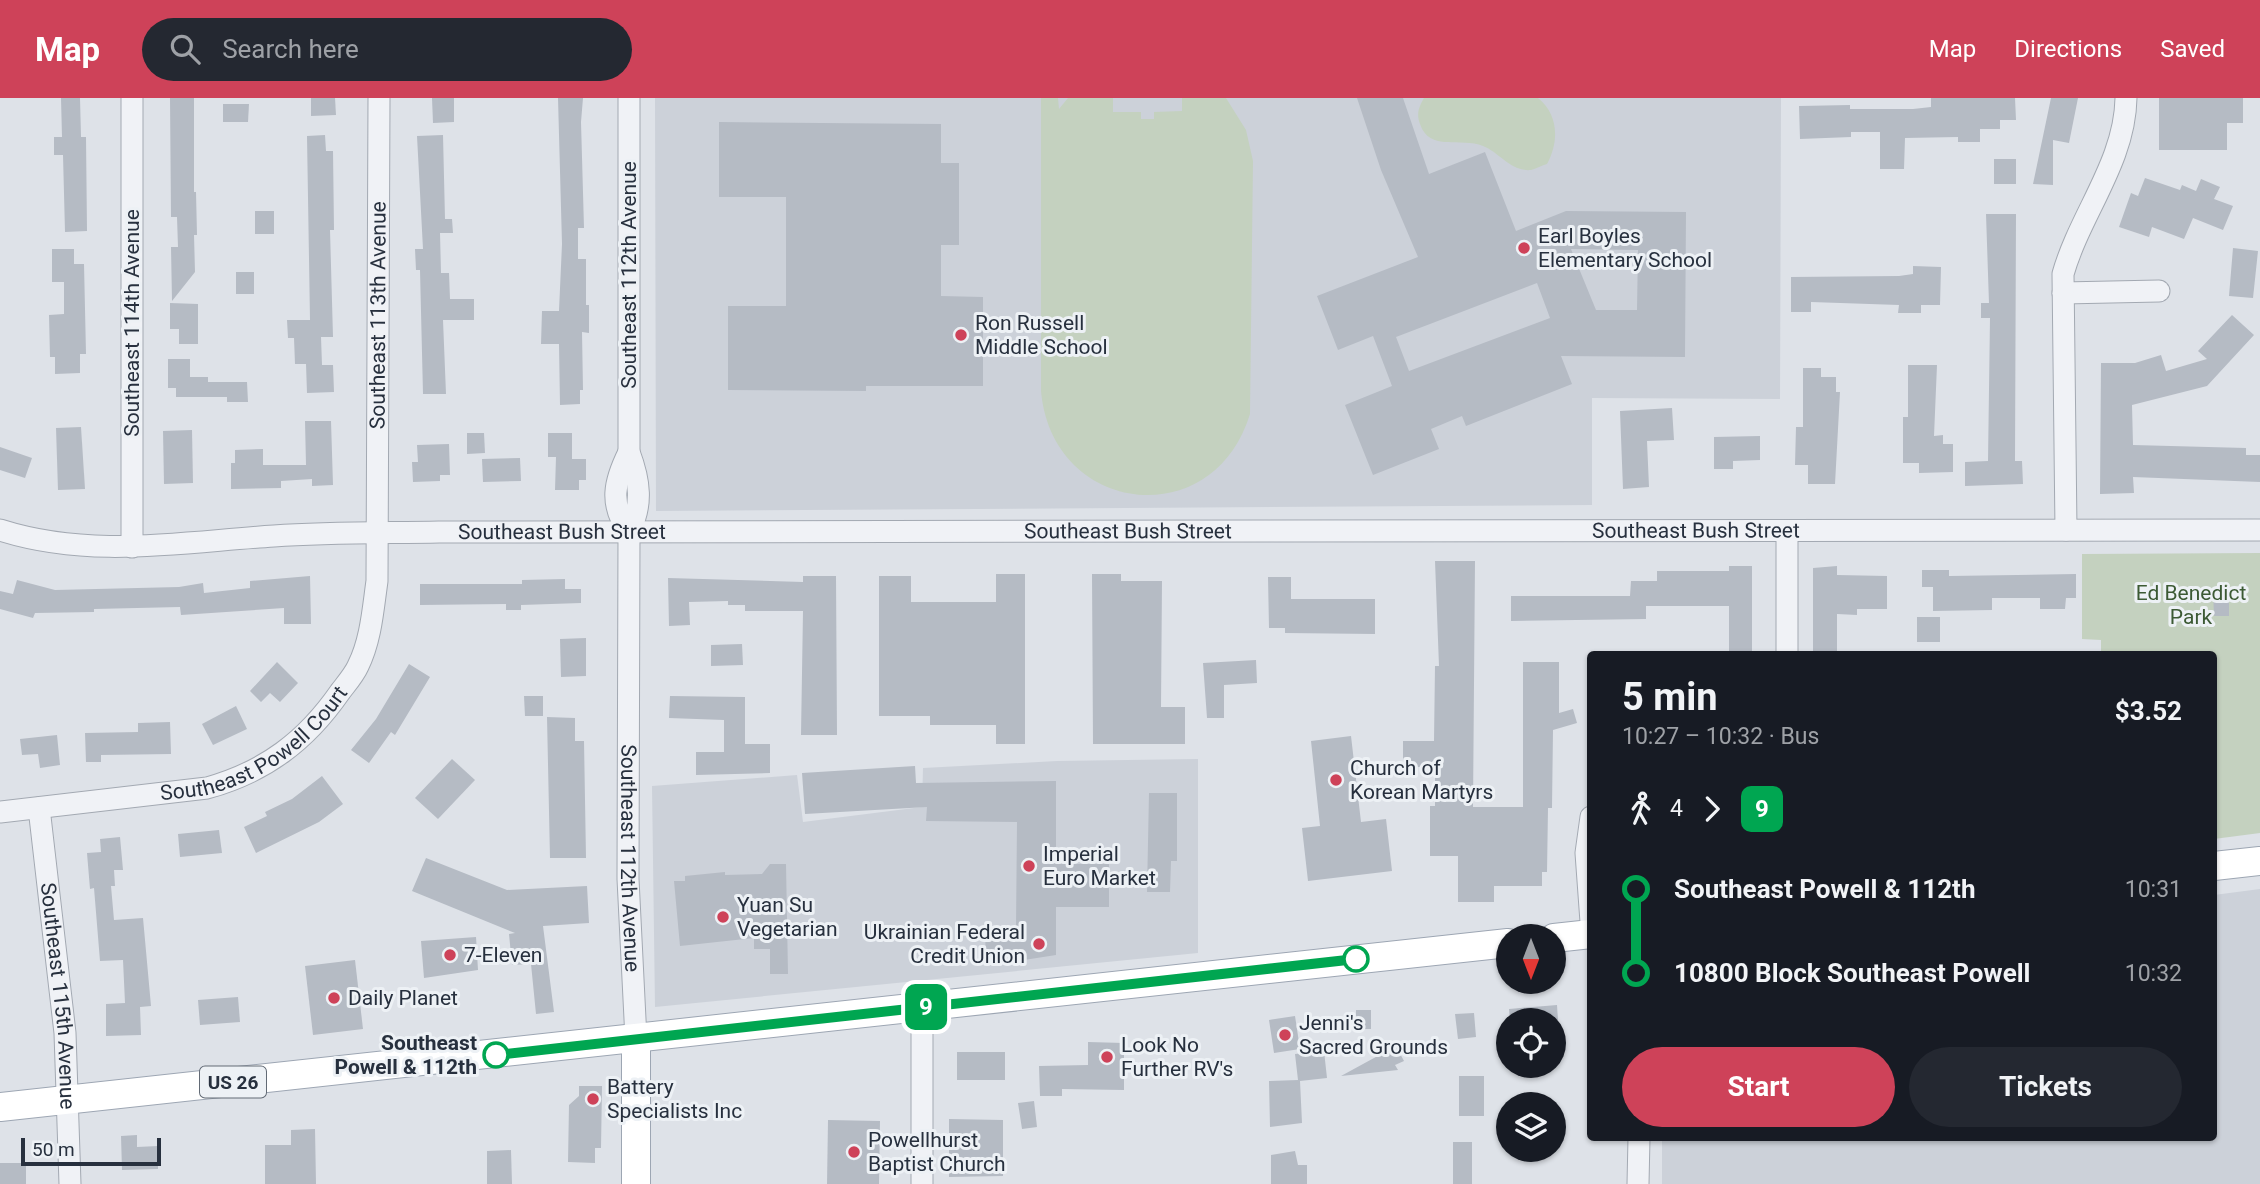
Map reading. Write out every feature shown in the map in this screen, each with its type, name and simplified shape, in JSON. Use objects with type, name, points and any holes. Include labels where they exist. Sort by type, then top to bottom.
[{"type":"main road","points":[[2217,866],[2260,861]]},
{"type":"main road","points":[[1566,937],[1587,934]]},
{"type":"main road","name":"US 26","points":[[0,1107],[1496,944]]},
{"type":"main road","name":"Southeast 112th Avenue","points":[[636,1039],[636,1184]]},
{"type":"street","name":"Southeast 114th Avenue","points":[[132,98],[132,547]]},
{"type":"street","name":"Southeast 113th Avenue","points":[[377,533],[379,98]]},
{"type":"street","name":"Southeast 112th Avenue","points":[[629,98],[629,452],[618,475],[616,514],[629,533],[628,879],[636,1039]]},
{"type":"street","points":[[2066,530],[2063,274],[2072,244],[2118,150],[2126,118],[2126,98]]},
{"type":"street","points":[[2063,293],[2159,292]]},
{"type":"street","name":"Southeast Bush Street","points":[[0,530],[65,545],[132,547],[291,534],[377,533],[2260,530]]},
{"type":"street","points":[[1787,531],[1787,651]]},
{"type":"street","name":"Southeast Powell Court","points":[[0,811],[207,788],[228,782],[268,764],[304,738],[319,722],[359,665],[371,626],[377,581],[377,533]]},
{"type":"street","name":"Southeast 115th Avenue","points":[[39,808],[65,1032],[69,1099],[69,1184]]},
{"type":"street","points":[[1587,846],[1587,867]]},
{"type":"street","points":[[922,1008],[922,1184]]},
{"type":"street","points":[[1638,1184],[1639,1141]]},
{"type":"shaded area","points":[[655,98],[1781,98],[1780,399],[1592,398],[1592,505],[656,511]]},
{"type":"shaded area","points":[[1198,759],[1198,953],[655,1007],[652,786],[797,775],[803,822],[922,807],[923,768],[1057,761]]},
{"type":"shaded area","points":[[2260,889],[2260,1184],[1662,1184],[1662,1141],[2217,1141],[2217,895]]},
{"type":"green space","points":[[1041,98],[1058,98],[1059,109],[1068,98],[1113,98],[1113,112],[1141,112],[1141,119],[1154,119],[1154,112],[1182,111],[1182,98],[1226,98],[1246,130],[1253,161],[1250,414],[1231,453],[1203,479],[1171,493],[1136,494],[1102,485],[1073,464],[1052,433],[1041,391]]},
{"type":"green space","points":[[1424,98],[1538,98],[1550,112],[1555,129],[1551,156],[1547,164],[1524,170],[1511,165],[1483,146],[1431,138],[1424,133],[1418,117]]},
{"type":"green space","name":"Ed Benedict Park","points":[[2260,553],[2260,833],[2217,839],[2217,651],[2101,651],[2101,640],[2082,639],[2082,554]]},
{"type":"building","points":[[61,98],[80,98],[81,137],[86,137],[87,231],[65,232],[63,155],[54,155],[54,137],[62,137]]},
{"type":"building","points":[[170,98],[194,98],[197,235],[194,235],[195,272],[172,301],[171,247],[178,247],[177,217],[171,217]]},
{"type":"building","points":[[311,98],[335,98],[336,115],[311,116]]},
{"type":"building","points":[[432,98],[454,98],[454,122],[433,123]]},
{"type":"building","points":[[558,98],[583,98],[581,122],[584,228],[578,228],[578,259],[586,259],[586,305],[589,305],[589,333],[582,332],[583,390],[580,390],[580,404],[560,405],[559,344],[541,344],[542,311],[559,311],[562,244]]},
{"type":"building","points":[[1357,98],[1403,98],[1429,174],[1485,152],[1516,231],[1566,211],[1686,212],[1685,357],[1561,356],[1572,384],[1466,426],[1462,416],[1431,429],[1439,449],[1373,475],[1345,405],[1392,386],[1373,336],[1338,350],[1317,296],[1418,257],[1381,170]],"holes":[[[1571,249],[1638,250],[1637,310],[1596,310]],[[1537,283],[1550,318],[1409,371],[1396,337]]]},
{"type":"building","points":[[1931,98],[2015,98],[2016,120],[2000,120],[2000,129],[1980,129],[1980,142],[1958,142],[1958,137],[1905,138],[1904,169],[1880,169],[1880,132],[1851,132],[1851,137],[1800,139],[1799,106],[1850,105],[1850,109],[1913,109],[1931,107]]},
{"type":"building","points":[[2051,98],[2078,98],[2069,143],[2053,140],[2053,185],[2033,184]]},
{"type":"building","points":[[2159,98],[2243,98],[2243,123],[2227,123],[2227,150],[2159,150]]},
{"type":"building","points":[[223,104],[249,104],[248,122],[223,122]]},
{"type":"building","points":[[719,122],[941,124],[941,163],[959,163],[959,245],[941,245],[941,296],[983,297],[983,386],[866,386],[866,391],[728,390],[728,306],[786,306],[786,197],[719,197]]},
{"type":"building","points":[[325,135],[326,151],[333,151],[334,230],[330,230],[333,337],[321,337],[322,365],[333,365],[334,392],[307,393],[306,364],[295,364],[294,338],[288,338],[287,320],[310,320],[307,136]]},
{"type":"building","points":[[443,135],[445,219],[452,219],[453,233],[440,233],[441,273],[449,273],[450,299],[474,299],[474,320],[443,320],[446,394],[423,394],[420,270],[416,270],[415,249],[423,249],[417,136]]},
{"type":"building","points":[[1994,159],[2016,159],[2016,184],[1994,184]]},
{"type":"building","points":[[2145,178],[2180,190],[2182,185],[2196,191],[2201,179],[2220,187],[2214,199],[2233,206],[2223,230],[2193,218],[2184,239],[2152,227],[2149,237],[2119,227],[2131,193],[2138,196]]},
{"type":"building","points":[[255,211],[274,211],[274,234],[255,234]]},
{"type":"building","points":[[1986,214],[2016,214],[2015,461],[2022,461],[2023,484],[1965,486],[1965,462],[1988,461],[1990,318],[1981,318],[1981,303],[1989,303]]},
{"type":"building","points":[[2233,248],[2258,251],[2253,298],[2229,296]]},
{"type":"building","points":[[52,249],[74,249],[74,264],[84,264],[86,354],[80,354],[80,373],[55,374],[55,357],[50,357],[49,315],[64,314],[64,282],[52,282]]},
{"type":"building","points":[[1913,266],[1941,267],[1940,305],[1921,305],[1921,313],[1898,313],[1899,305],[1811,302],[1811,312],[1791,312],[1791,277],[1899,276],[1913,274]]},
{"type":"building","points":[[236,272],[254,272],[254,294],[236,294]]},
{"type":"building","points":[[170,303],[198,304],[198,344],[179,344],[179,329],[170,329]]},
{"type":"building","points":[[2232,315],[2254,335],[2207,386],[2132,405],[2133,445],[2246,448],[2246,455],[2260,455],[2260,482],[2133,477],[2134,493],[2100,494],[2101,363],[2135,363],[2161,355],[2166,371],[2207,359],[2198,351]]},
{"type":"building","points":[[168,359],[190,359],[190,377],[208,377],[208,382],[247,382],[248,402],[227,402],[227,397],[176,397],[176,388],[168,388]]},
{"type":"building","points":[[1908,365],[1937,365],[1934,436],[1943,435],[1943,444],[1953,444],[1953,472],[1919,473],[1919,463],[1903,463],[1903,417],[1908,417]]},
{"type":"building","points":[[1803,368],[1821,368],[1821,377],[1836,377],[1836,392],[1840,392],[1835,484],[1808,484],[1808,465],[1795,465],[1796,427],[1803,427]]},
{"type":"building","points":[[1672,408],[1674,440],[1647,441],[1649,487],[1623,489],[1620,411]]},
{"type":"building","points":[[305,421],[331,421],[333,485],[312,486],[312,479],[281,481],[281,488],[231,489],[231,463],[235,463],[235,450],[263,449],[263,465],[306,465]]},
{"type":"building","points":[[81,427],[85,489],[58,490],[56,428]]},
{"type":"building","points":[[192,430],[193,483],[164,484],[163,431]]},
{"type":"building","points":[[467,433],[484,433],[485,453],[467,454]]},
{"type":"building","points":[[548,433],[572,433],[572,459],[586,459],[586,480],[579,480],[579,490],[555,490],[556,457],[548,457]]},
{"type":"building","points":[[1760,436],[1760,460],[1733,461],[1733,469],[1714,469],[1714,437]]},
{"type":"building","points":[[449,444],[450,475],[440,475],[440,481],[413,482],[412,462],[418,462],[417,445]]},
{"type":"building","points":[[0,447],[32,458],[25,478],[0,470]]},
{"type":"building","points":[[520,458],[521,481],[483,482],[482,459]]},
{"type":"building","points":[[1435,561],[1475,561],[1473,807],[1523,807],[1523,662],[1559,662],[1559,713],[1573,709],[1577,723],[1553,730],[1552,808],[1548,808],[1547,872],[1542,872],[1542,886],[1494,886],[1494,902],[1458,902],[1458,856],[1430,856],[1430,806],[1435,806],[1435,767],[1403,767],[1403,741],[1434,741],[1435,666],[1439,666]]},
{"type":"building","points":[[1729,566],[1752,566],[1752,651],[1729,651],[1729,606],[1646,606],[1646,619],[1511,621],[1511,596],[1630,596],[1631,581],[1657,581],[1657,571],[1729,571]]},
{"type":"building","points":[[1837,566],[1837,575],[1887,576],[1887,609],[1857,609],[1857,615],[1837,614],[1837,651],[1813,651],[1813,568]]},
{"type":"building","points":[[1922,570],[1949,570],[1949,576],[2076,574],[2076,598],[2066,598],[2065,609],[2040,609],[2040,598],[1992,598],[1992,610],[1933,611],[1933,587],[1922,587]]},
{"type":"building","points":[[996,574],[1025,574],[1025,744],[996,744],[996,725],[930,725],[930,716],[879,716],[879,576],[911,576],[911,602],[996,602]]},
{"type":"building","points":[[1092,574],[1121,574],[1121,581],[1162,581],[1161,707],[1185,707],[1185,744],[1093,744]]},
{"type":"building","points":[[310,576],[311,624],[284,624],[284,608],[181,615],[180,607],[94,609],[94,612],[35,613],[33,618],[0,609],[0,591],[13,594],[17,580],[55,590],[179,587],[203,583],[204,593],[250,588],[250,581]]},
{"type":"building","points":[[803,576],[836,576],[837,735],[801,735],[803,611],[745,611],[745,605],[728,605],[728,601],[689,602],[690,625],[669,626],[668,578],[803,582]]},
{"type":"building","points":[[1268,577],[1291,577],[1291,599],[1375,599],[1375,634],[1285,633],[1285,628],[1269,628]]},
{"type":"building","points":[[565,579],[565,589],[581,589],[581,603],[521,605],[521,610],[506,610],[506,604],[420,605],[420,584],[522,584],[522,580]]},
{"type":"building","points":[[2213,590],[2229,590],[2229,616],[2214,616]]},
{"type":"building","points":[[1917,617],[1940,617],[1940,642],[1917,642]]},
{"type":"building","points":[[586,638],[586,676],[561,677],[560,639]]},
{"type":"building","points":[[742,644],[743,665],[711,666],[711,645]]},
{"type":"building","points":[[1256,660],[1257,683],[1224,685],[1224,718],[1207,718],[1203,663]]},
{"type":"building","points":[[277,662],[298,683],[280,702],[270,693],[261,702],[250,691]]},
{"type":"building","points":[[409,664],[430,677],[395,735],[391,732],[369,763],[351,750],[376,719]]},
{"type":"building","points":[[524,696],[543,696],[543,716],[525,716]]},
{"type":"building","points":[[670,696],[745,697],[745,744],[770,744],[770,773],[696,775],[696,752],[724,752],[724,720],[669,718]]},
{"type":"building","points":[[236,706],[247,729],[213,745],[202,724]]},
{"type":"building","points":[[547,717],[575,718],[575,741],[584,741],[586,858],[550,858]]},
{"type":"building","points":[[170,722],[171,754],[101,755],[101,762],[86,762],[85,733],[138,732],[138,723]]},
{"type":"building","points":[[57,735],[60,765],[40,768],[38,754],[22,755],[20,739]]},
{"type":"building","name":"Church of Korean Martyrs","points":[[1351,736],[1361,822],[1386,819],[1392,871],[1308,881],[1302,828],[1320,826],[1311,741]]},
{"type":"building","points":[[452,759],[475,780],[438,819],[415,798]]},
{"type":"building","points":[[915,766],[916,783],[1056,781],[1056,864],[1109,864],[1109,907],[1056,907],[1056,955],[986,966],[985,928],[1016,927],[1017,822],[926,821],[927,807],[805,814],[802,773]]},
{"type":"building","points":[[322,776],[343,804],[319,822],[256,853],[244,827],[267,816],[265,812],[292,799]]},
{"type":"building","points":[[1149,793],[1177,793],[1177,861],[1171,861],[1170,892],[1147,892]]},
{"type":"building","points":[[219,830],[222,853],[180,857],[178,834]]},
{"type":"building","points":[[120,837],[123,870],[114,870],[115,886],[111,886],[114,920],[143,918],[151,1006],[140,1007],[141,1035],[106,1036],[106,1004],[125,1003],[123,960],[100,961],[94,888],[90,889],[87,853],[101,852],[100,839]]},
{"type":"building","points":[[426,858],[507,890],[587,886],[589,923],[543,926],[554,1012],[536,1014],[531,964],[512,965],[509,934],[515,933],[412,891]]},
{"type":"building","points":[[770,864],[786,864],[788,974],[770,974],[770,949],[754,949],[754,938],[680,946],[674,881],[685,881],[685,876],[725,872],[725,875],[762,874]]},
{"type":"building","name":"7-Eleven","points":[[476,937],[478,970],[424,978],[421,941]]},
{"type":"building","name":"Daily Planet","points":[[355,960],[363,1029],[313,1035],[305,966]]},
{"type":"building","points":[[238,997],[240,1022],[200,1025],[198,1000]]},
{"type":"building","points":[[1557,1005],[1557,1008],[1521,1008]]},
{"type":"building","points":[[1356,1010],[1371,1010],[1371,1029],[1356,1029]]},
{"type":"building","points":[[1474,1013],[1476,1037],[1458,1039],[1455,1014]]},
{"type":"building","name":"Jenni's Sacred Grounds","points":[[1295,1016],[1300,1049],[1274,1053],[1269,1020]]},
{"type":"building","points":[[1088,1042],[1124,1043],[1124,1090],[1062,1089],[1062,1096],[1040,1096],[1039,1066],[1088,1065]]},
{"type":"building","points":[[1396,1046],[1404,1061],[1395,1065],[1398,1070],[1341,1076]]},
{"type":"building","points":[[1324,1051],[1327,1078],[1300,1081],[1302,1123],[1270,1127],[1269,1081],[1298,1080],[1295,1054]]},
{"type":"building","points":[[957,1052],[1005,1052],[1005,1080],[957,1080]]},
{"type":"building","points":[[1459,1076],[1484,1076],[1484,1116],[1459,1116]]},
{"type":"building","points":[[579,1086],[602,1086],[601,1148],[595,1148],[595,1163],[568,1162],[569,1105],[579,1096]]},
{"type":"building","points":[[1034,1101],[1037,1127],[1022,1129],[1018,1103]]},
{"type":"building","points":[[949,1119],[1003,1120],[1003,1176],[949,1177]]},
{"type":"building","name":"Powellhurst Baptist Church","points":[[828,1120],[880,1121],[879,1184],[827,1184]]},
{"type":"building","points":[[315,1129],[316,1184],[265,1184],[265,1145],[291,1145],[291,1130]]},
{"type":"building","points":[[137,1135],[137,1147],[158,1146],[158,1169],[122,1170],[121,1136]]},
{"type":"building","points":[[1453,1142],[1472,1142],[1472,1184],[1453,1184]]},
{"type":"building","points":[[511,1150],[512,1184],[487,1184],[487,1151]]},
{"type":"building","points":[[1295,1151],[1298,1165],[1307,1165],[1307,1184],[1271,1184],[1271,1155]]},
{"type":"building","points":[[0,1163],[26,1163],[26,1184],[0,1184]]},
{"type":"bus line","name":"9","points":[[496,1055],[1356,959]]},
{"type":"place","name":"Earl Boyles Elementary School","points":[[1524,248]]},
{"type":"place","name":"Ron Russell Middle School","points":[[961,335]]},
{"type":"place","name":"Church of Korean Martyrs","points":[[1336,780]]},
{"type":"place","name":"Imperial Euro Market","points":[[1029,866]]},
{"type":"place","name":"Yuan Su Vegetarian","points":[[723,917]]},
{"type":"place","name":"Ukrainian Federal Credit Union","points":[[1039,944]]},
{"type":"place","name":"7-Eleven","points":[[450,955]]},
{"type":"place","name":"Daily Planet","points":[[334,998]]},
{"type":"place","name":"Jenni's Sacred Grounds","points":[[1285,1035]]},
{"type":"place","name":"Southeast Powell & 112th","points":[[496,1055]]},
{"type":"place","name":"Look No Further RV's","points":[[1107,1057]]},
{"type":"place","name":"Battery Specialists Inc","points":[[593,1099]]},
{"type":"place","name":"Powellhurst Baptist Church","points":[[854,1152]]}]
